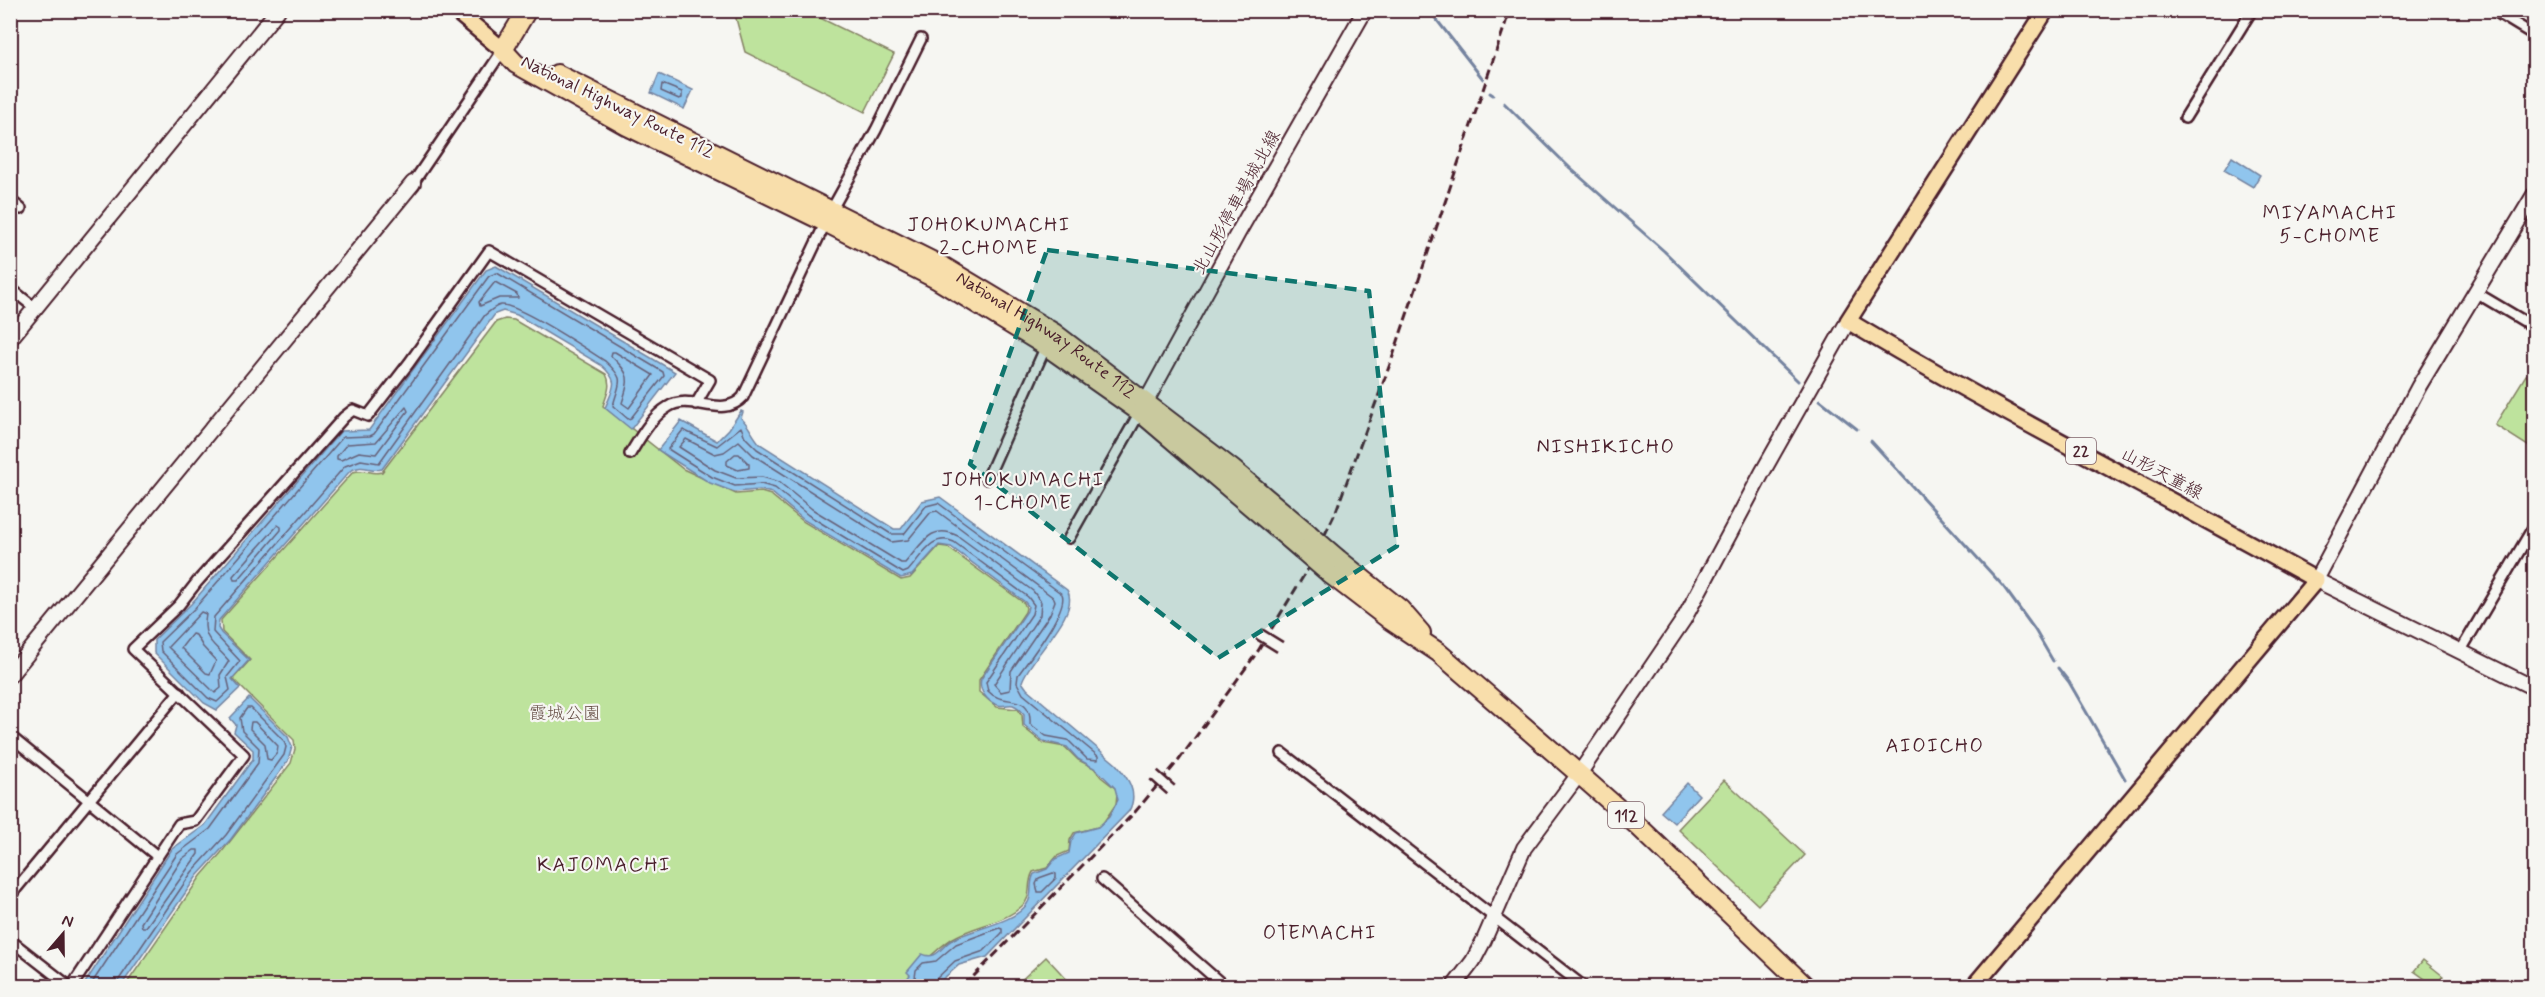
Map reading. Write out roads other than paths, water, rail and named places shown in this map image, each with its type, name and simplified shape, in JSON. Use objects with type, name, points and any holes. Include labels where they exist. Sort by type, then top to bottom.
[{"type":"highway","name":"National Highway Route 112","points":[[527,10],[503,50],[516,64],[627,126],[944,267],[1053,333],[1334,566],[1390,620],[1438,652],[1579,774],[1638,826],[1804,987]]},
{"type":"highway","name":"National Highway Route 112","points":[[829,216],[938,280],[1143,407]]},
{"type":"main road","points":[[454,10],[503,50]]},
{"type":"main road","points":[[1848,321],[2046,10]]},
{"type":"main road","name":"山形天童線","points":[[1848,321],[1921,365],[2182,505],[2316,580]]},
{"type":"main road","points":[[1974,987],[2316,580]]},
{"type":"street","points":[[10,339],[278,10]]},
{"type":"street","name":"北山形停車場城北線","points":[[1143,407],[1238,233],[1365,10]]},
{"type":"street","points":[[2185,118],[2252,10]]},
{"type":"street","points":[[2493,10],[2535,35]]},
{"type":"street","points":[[630,454],[642,434],[668,407],[678,403],[730,407],[743,397],[829,216],[876,130],[921,39]]},
{"type":"street","points":[[10,675],[413,183],[503,50]]},
{"type":"street","points":[[2535,195],[2419,386],[2316,580],[2535,688]]},
{"type":"street","points":[[10,200],[21,208]]},
{"type":"street","points":[[10,940],[71,987],[179,824],[195,821],[244,755],[133,649],[179,605],[196,582],[344,417],[353,410],[368,416],[489,251],[642,338],[710,380],[696,404]]},
{"type":"street","points":[[10,288],[35,308]]},
{"type":"street","points":[[2475,292],[2535,327]]},
{"type":"street","points":[[1454,987],[1473,961],[1524,848],[1579,774],[1684,619],[1762,473],[1848,321]]},
{"type":"street","points":[[987,479],[1046,346]]},
{"type":"street","points":[[1069,538],[1143,407]]},
{"type":"street","points":[[2460,652],[2535,526]]},
{"type":"street","points":[[1259,634],[1280,647]]},
{"type":"street","points":[[10,896],[179,692]]},
{"type":"street","points":[[10,736],[157,856]]},
{"type":"street","points":[[1282,753],[1582,987]]},
{"type":"street","points":[[1154,775],[1171,790]]},
{"type":"street","points":[[1102,879],[1224,987]]},
{"type":"water","points":[[659,74],[693,90],[684,109],[651,93]]},
{"type":"water","points":[[2232,157],[2260,175],[2253,187],[2224,170]]},
{"type":"water","points":[[496,266],[675,372],[631,429],[605,408],[611,394],[613,380],[601,365],[517,315],[503,311],[495,314],[382,469],[359,468],[350,471],[219,620],[218,628],[221,633],[249,660],[232,679],[240,688],[217,710],[204,703],[154,653],[154,640],[191,604],[341,431],[369,430],[486,270]]},
{"type":"water","points":[[741,411],[743,412],[741,418],[760,444],[894,529],[901,529],[922,501],[940,497],[1067,590],[1070,600],[1067,611],[1026,672],[1022,682],[1027,689],[1116,764],[1131,786],[1132,804],[1129,811],[987,957],[959,965],[935,986],[901,986],[910,975],[907,972],[922,954],[931,956],[952,940],[1003,921],[1021,911],[1029,900],[1034,874],[1047,869],[1055,859],[1069,853],[1071,841],[1076,833],[1098,827],[1109,817],[1118,800],[1115,788],[1096,769],[1078,759],[1067,747],[1043,741],[1024,725],[1024,714],[1018,708],[1013,705],[998,705],[984,695],[981,679],[1027,611],[1028,606],[951,547],[939,545],[912,575],[901,578],[804,520],[772,493],[760,490],[734,492],[710,483],[658,450],[681,421],[717,441],[729,429]]},
{"type":"water","points":[[249,698],[288,737],[292,747],[288,761],[231,839],[197,876],[121,986],[83,986],[172,849],[205,825],[253,759],[253,750],[234,732],[236,725],[230,718]]},
{"type":"water","points":[[1687,783],[1699,795],[1674,823],[1661,812]]},
{"type":"waterway","points":[[1429,10],[1483,79]]},
{"type":"waterway","points":[[1504,103],[1570,168],[1664,251],[1798,381]]},
{"type":"waterway","points":[[1820,400],[1857,429]]},
{"type":"waterway","points":[[1871,441],[2003,586],[2035,630],[2053,661]]},
{"type":"waterway","points":[[2058,668],[2069,682],[2125,779]]},
{"type":"railway","points":[[964,986],[1135,812],[1179,760],[1258,651],[1312,562],[1336,511],[1393,356],[1510,10]]},
{"type":"district","name":"MIYAMACHI 5-CHOME","points":[[2330,224]]},
{"type":"district","name":"JOHOKUMACHI 2-CHOME","points":[[989,236]]},
{"type":"district","name":"NISHIKICHO","points":[[1606,446]]},
{"type":"district","name":"JOHOKUMACHI 1-CHOME","points":[[1023,490]]},
{"type":"district","name":"AIOICHO","points":[[1935,745]]},
{"type":"district","name":"KAJOMACHI","points":[[604,864]]},
{"type":"district","name":"OTEMACHI","points":[[1320,932]]},
{"type":"park label","name":"霞城公園","points":[[565,713]]}]
